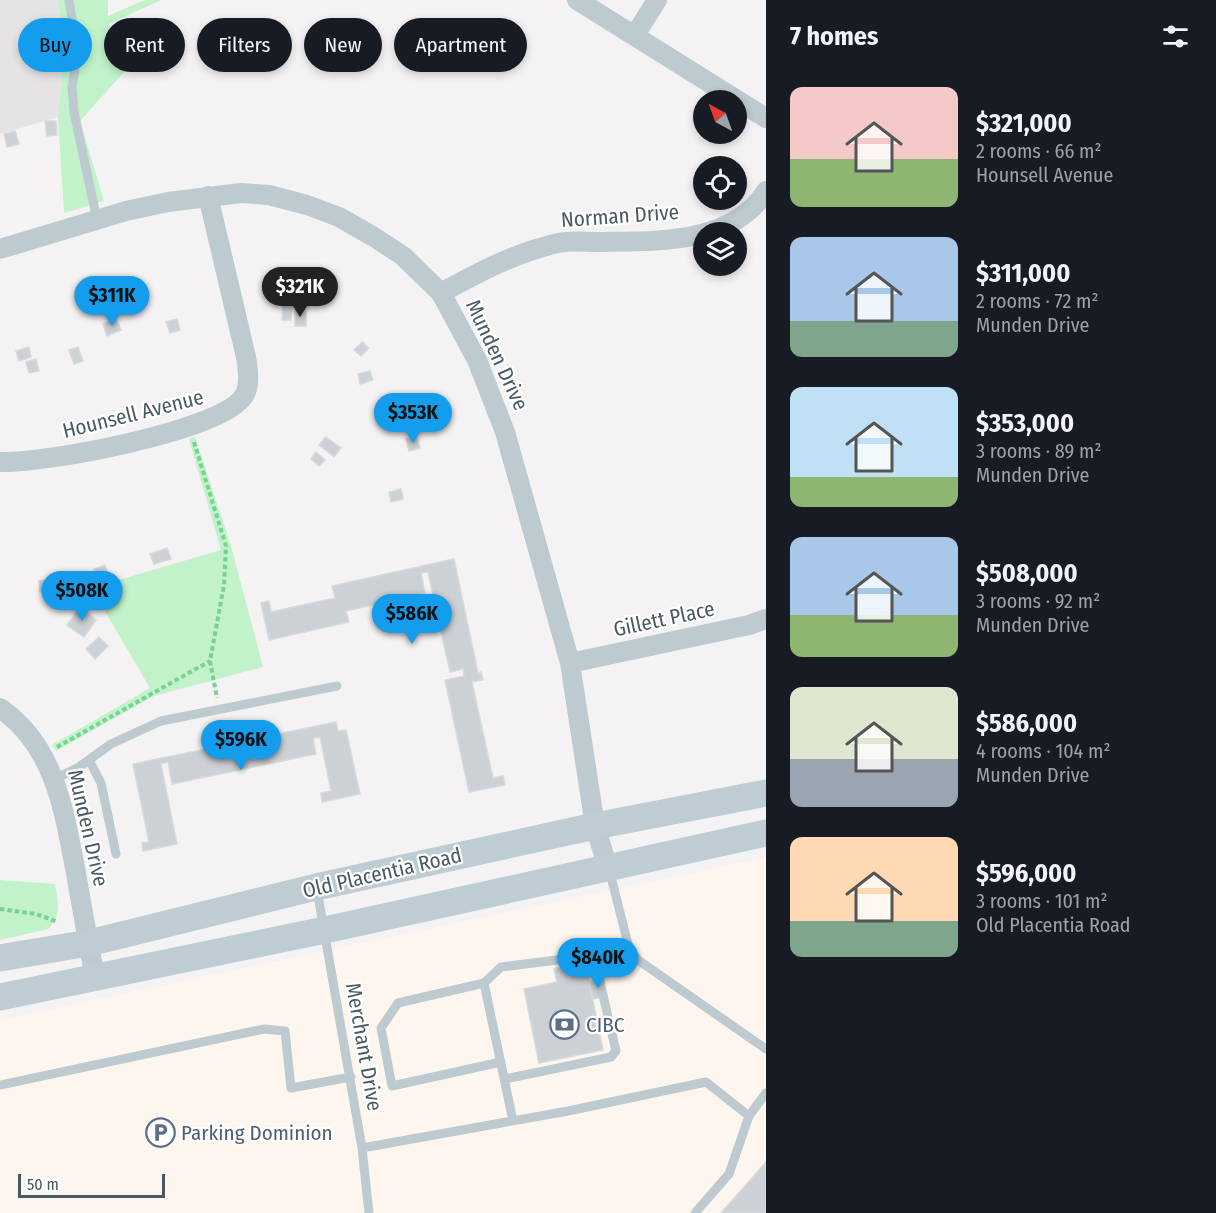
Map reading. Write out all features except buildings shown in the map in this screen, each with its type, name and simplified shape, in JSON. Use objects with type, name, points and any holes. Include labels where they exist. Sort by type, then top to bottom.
[{"type":"main road","name":"Old Placentia Road","points":[[0,958],[89,943],[316,887],[595,826],[766,793]]},
{"type":"main road","name":"Old Placentia Road","points":[[0,997],[325,930],[766,833]]},
{"type":"street","points":[[577,0],[766,118]]},
{"type":"street","points":[[635,35],[657,0]]},
{"type":"street","name":"Norman Drive","points":[[441,293],[502,260],[560,242],[673,241],[718,229],[756,206],[766,191]]},
{"type":"street","name":"Munden Drive","points":[[0,249],[168,201],[241,193],[269,195],[308,205],[339,217],[403,255],[441,293],[477,360],[506,432],[570,663],[595,826],[608,868]]},
{"type":"street","name":"Hounsell Avenue","points":[[0,462],[63,457],[190,427],[228,412],[244,397],[249,377],[246,357],[208,196]]},
{"type":"street","name":"Gillett Place","points":[[570,663],[749,625],[766,619]]},
{"type":"street","name":"Munden Drive","points":[[0,708],[25,731],[43,755],[55,779],[66,820],[95,977]]},
{"type":"lane","points":[[69,0],[75,46],[72,87],[75,112],[97,220]]},
{"type":"lane","points":[[55,779],[138,730],[171,719],[337,686]]},
{"type":"lane","points":[[89,760],[101,783],[116,854]]},
{"type":"lane","points":[[608,868],[629,948],[638,960],[766,1049]]},
{"type":"lane","name":"Merchant Drive","points":[[316,887],[351,1077],[369,1213]]},
{"type":"lane","points":[[501,1062],[392,1086],[381,1028],[398,1002],[484,983],[501,967],[589,956],[595,961],[615,1042],[616,1051],[611,1058],[505,1079]]},
{"type":"lane","points":[[484,983],[513,1121]]},
{"type":"lane","points":[[0,1085],[277,1028],[285,1031],[291,1088],[351,1077]]},
{"type":"lane","points":[[362,1148],[513,1121],[706,1082],[749,1116]]},
{"type":"lane","points":[[695,1213],[729,1174],[749,1116],[766,1093]]},
{"type":"path","points":[[190,427],[226,546],[224,585],[210,660],[219,709]]},
{"type":"path","points":[[43,755],[114,712],[210,660]]},
{"type":"path","points":[[0,909],[36,914],[58,922]]},
{"type":"shaded area","points":[[0,0],[58,0],[60,18],[18,18],[18,72],[62,72],[58,117],[0,134]]},
{"type":"shaded area","points":[[766,857],[766,1213],[0,1213],[0,1020]]},
{"type":"green space","points":[[58,0],[108,0],[108,16],[145,0],[161,0],[122,18],[104,18],[104,72],[124,72],[80,121],[104,201],[64,213],[58,117],[62,72],[92,72],[92,18],[60,18]]},
{"type":"green space","points":[[195,437],[231,546],[263,667],[154,696],[56,751],[52,745],[150,688],[106,613],[98,586],[221,550],[189,439]]},
{"type":"green space","points":[[0,880],[55,884],[57,913],[48,929],[0,940]]},
{"type":"place","name":"CIBC","points":[[565,1025]]},
{"type":"place","name":"Parking Dominion","points":[[160,1133]]}]
